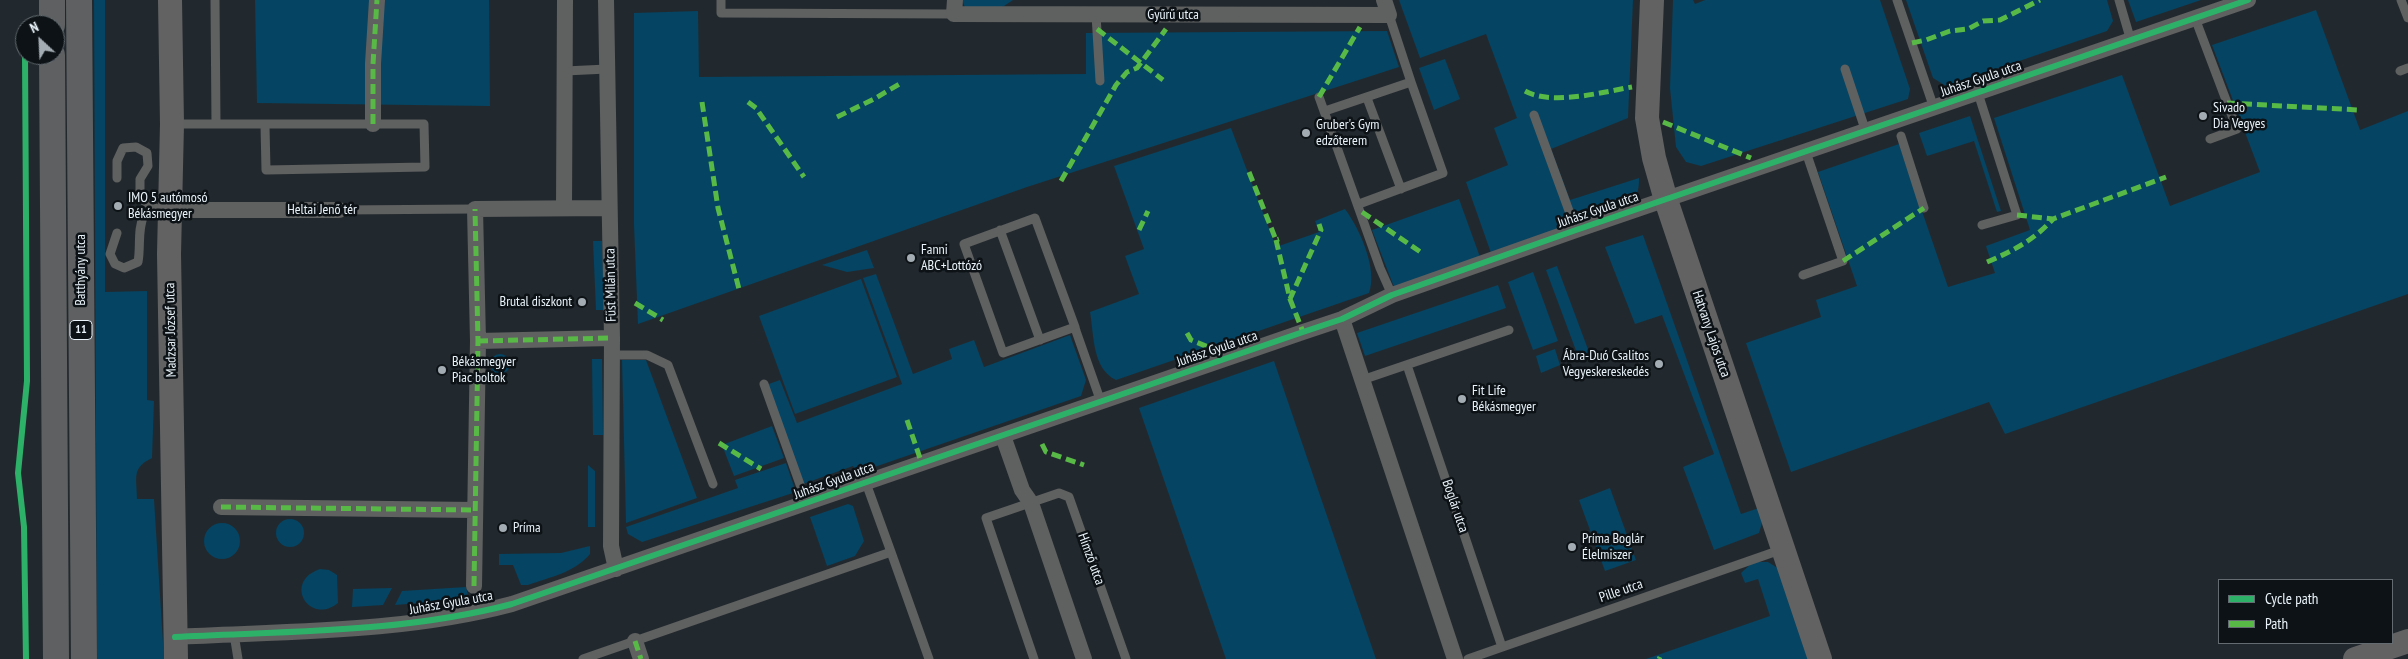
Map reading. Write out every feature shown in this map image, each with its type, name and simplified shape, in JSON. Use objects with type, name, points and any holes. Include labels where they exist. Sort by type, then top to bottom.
[{"type":"main road","points":[[52,0],[52,15]]},
{"type":"main road","name":"Batthyány utca","points":[[79,0],[84,659]]},
{"type":"main road","name":"Batthyány utca","points":[[52,65],[56,659]]},
{"type":"street","name":"Madzsar József utca","points":[[170,0],[172,124],[163,210],[176,648]]},
{"type":"street","points":[[373,124],[373,64],[377,0]]},
{"type":"street","points":[[564,207],[565,0]]},
{"type":"street","name":"Füst Milán utca","points":[[606,0],[612,338],[610,546],[616,569]]},
{"type":"street","name":"Hatvany Lajos utca","points":[[1652,0],[1648,118],[1654,158],[1666,200],[1820,659]]},
{"type":"street","name":"Juhász Gyula utca","points":[[176,648],[234,634],[421,623],[512,604],[1342,319],[1392,295],[1576,230],[2248,0]]},
{"type":"street","name":"Gyűrű utca","points":[[955,7],[1096,15],[1386,8]]},
{"type":"street","name":"Heltai Jenő tér","points":[[476,209],[609,208]]},
{"type":"street","points":[[474,586],[478,341],[476,209]]},
{"type":"street","name":"Heltai Jenő tér","points":[[163,210],[339,210]]},
{"type":"street","points":[[1342,319],[1455,659]]},
{"type":"street","points":[[478,341],[612,338]]},
{"type":"street","points":[[1003,436],[1022,490],[1031,503],[1084,659]]},
{"type":"street","points":[[221,507],[475,510]]},
{"type":"street","points":[[635,641],[641,659]]},
{"type":"street","points":[[2355,659],[2408,641]]},
{"type":"lane","points":[[214,0],[216,124]]},
{"type":"lane","points":[[721,0],[721,13],[955,7]]},
{"type":"lane","name":"Juhász Gyula utca","points":[[1896,0],[1934,108]]},
{"type":"lane","points":[[2119,0],[2131,41]]},
{"type":"lane","points":[[2401,0],[2408,18]]},
{"type":"lane","points":[[1359,204],[1443,173],[1386,8]]},
{"type":"lane","points":[[1096,15],[1100,82]]},
{"type":"lane","points":[[2195,18],[2236,129],[2210,139]]},
{"type":"lane","points":[[565,71],[607,68]]},
{"type":"lane","points":[[1845,69],[1866,132]]},
{"type":"lane","points":[[1325,111],[1411,82]]},
{"type":"lane","points":[[1978,93],[2017,215],[1982,226]]},
{"type":"lane","points":[[1319,97],[1359,204],[1380,268],[1392,295]]},
{"type":"lane","points":[[1367,98],[1400,189]]},
{"type":"lane","name":"Juhász Gyula utca","points":[[1534,115],[1576,230]]},
{"type":"lane","points":[[172,124],[265,126],[424,124],[425,167],[266,170],[265,126]]},
{"type":"lane","points":[[1901,136],[1924,208]]},
{"type":"lane","points":[[117,178],[117,161],[124,148],[136,147],[147,153],[148,166],[140,179],[140,192],[144,202],[163,210]]},
{"type":"lane","points":[[1803,275],[1843,260],[1806,152]]},
{"type":"lane","name":"Heltai Jenő tér","points":[[339,210],[476,209]]},
{"type":"lane","points":[[117,233],[110,254],[115,264],[124,268],[138,262],[141,245],[139,227],[144,215],[163,210]]},
{"type":"lane","points":[[1075,327],[1003,353],[964,244],[1035,218],[1075,327],[1101,402]]},
{"type":"lane","points":[[1000,230],[1040,340]]},
{"type":"lane","points":[[1362,380],[1509,330]]},
{"type":"lane","points":[[612,355],[647,355],[668,364],[712,484]]},
{"type":"lane","name":"Boglár utca","points":[[1408,365],[1502,647]]},
{"type":"lane","points":[[764,384],[807,504]]},
{"type":"lane","points":[[866,483],[929,659]]},
{"type":"lane","name":"Hímző utca","points":[[1034,659],[986,518],[1059,493],[1069,497],[1126,659]]},
{"type":"lane","name":"Pille utca","points":[[1468,659],[1783,549]]},
{"type":"lane","points":[[583,659],[891,552]]},
{"type":"lane","points":[[234,634],[238,659]]},
{"type":"shaded area","points":[[94,0],[105,0],[105,292],[147,291],[147,400],[154,401],[152,458],[141,466],[136,479],[137,499],[154,499],[164,659],[97,659]]},
{"type":"shaded area","points":[[255,0],[489,0],[490,106],[257,103]]},
{"type":"shaded area","points":[[962,0],[1013,0],[998,10],[966,10]]},
{"type":"shaded area","points":[[1399,0],[1633,0],[1628,118],[1551,149],[1570,200],[1639,178],[1637,193],[1628,201],[1592,218],[1491,253],[1466,182],[1508,165],[1494,128],[1517,118],[1486,34],[1420,58]]},
{"type":"shaded area","points":[[1673,0],[1693,0],[1695,4],[1705,0],[1880,0],[1910,89],[1908,99],[1701,166],[1686,162],[1676,147],[1670,88]]},
{"type":"shaded area","points":[[1906,0],[2107,0],[2113,21],[2107,31],[1946,86],[1933,78]]},
{"type":"shaded area","points":[[2128,0],[2201,0],[2136,22]]},
{"type":"shaded area","points":[[2316,10],[2360,130],[2408,111],[2408,294],[2005,434],[1989,402],[1791,472],[1746,343],[1821,317],[1816,300],[1857,286],[1818,172],[1899,144],[1948,287],[1995,273],[1986,246],[2030,230],[1994,118],[2122,75],[2170,206],[2260,172],[2212,45]]},
{"type":"shaded area","points":[[698,11],[699,77],[1086,74],[1086,33],[1387,31],[1399,67],[1027,187],[638,324],[634,225],[634,13]]},
{"type":"shaded area","points":[[1445,59],[1460,99],[1434,110],[1419,68]]},
{"type":"shaded area","points":[[1970,116],[2001,211],[1997,212],[1974,141],[1927,156],[1919,133]]},
{"type":"shaded area","points":[[1231,128],[1276,247],[1319,232],[1315,221],[1345,209],[1362,238],[1366,250],[1371,273],[1369,293],[1116,380],[1108,375],[1098,360],[1090,312],[1139,294],[1125,256],[1144,249],[1114,166]]},
{"type":"shaded area","points":[[1459,199],[1480,257],[1394,287],[1372,230]]},
{"type":"shaded area","points":[[1643,235],[1741,514],[1759,508],[1762,523],[1759,533],[1714,550],[1683,467],[1714,454],[1662,315],[1635,324],[1605,247]]},
{"type":"shaded area","points":[[593,241],[602,241],[604,310],[596,310]]},
{"type":"shaded area","points":[[867,250],[874,268],[847,272],[822,265]]},
{"type":"shaded area","points":[[1557,266],[1589,352],[1578,356],[1546,270]]},
{"type":"shaded area","points":[[1533,272],[1558,341],[1533,350],[1508,282]]},
{"type":"shaded area","points":[[876,274],[913,374],[952,359],[949,349],[974,340],[984,367],[1070,335],[1086,380],[1081,396],[857,473],[853,466],[803,484],[766,385],[780,380],[797,423],[902,384],[863,278]]},
{"type":"shaded area","points":[[861,279],[897,377],[795,414],[759,316]]},
{"type":"shaded area","points":[[1498,285],[1506,308],[1365,356],[1357,333]]},
{"type":"shaded area","points":[[1555,349],[1560,365],[1541,373],[1536,356]]},
{"type":"shaded area","points":[[496,354],[504,354],[510,360],[510,368],[504,374],[496,374],[490,368],[490,360]]},
{"type":"shaded area","points":[[592,359],[602,359],[603,435],[593,435]]},
{"type":"shaded area","points":[[622,360],[646,360],[697,498],[626,523]]},
{"type":"shaded area","points":[[1274,361],[1376,659],[1226,659],[1139,408]]},
{"type":"shaded area","points":[[772,426],[784,458],[734,476],[722,445]]},
{"type":"shaded area","points":[[786,463],[796,492],[642,542],[628,534],[626,527],[738,488],[735,480]]},
{"type":"shaded area","points":[[588,465],[595,471],[595,527],[588,527]]},
{"type":"shaded area","points":[[1610,488],[1636,560],[1605,571],[1579,500]]},
{"type":"shaded area","points":[[848,504],[853,506],[864,541],[855,556],[827,566],[810,517]]},
{"type":"shaded area","points":[[290,519],[300,523],[304,533],[300,543],[290,547],[280,543],[276,533],[280,523]]},
{"type":"shaded area","points":[[222,523],[229,524],[235,528],[239,534],[239,548],[235,554],[229,558],[222,559],[215,558],[209,554],[205,548],[204,541],[205,534],[209,528],[215,524]]},
{"type":"shaded area","points":[[590,546],[590,554],[577,566],[561,574],[528,585],[521,585],[513,565],[499,565],[499,554],[561,553]]},
{"type":"shaded area","points":[[1753,562],[1768,562],[1784,572],[1812,659],[1646,659],[1770,616],[1758,579],[1745,583],[1741,573]]},
{"type":"shaded area","points":[[320,569],[329,570],[337,575],[338,603],[328,609],[318,609],[310,606],[304,600],[302,592],[303,583],[309,575]]},
{"type":"shaded area","points":[[466,587],[469,599],[395,605],[402,591]]},
{"type":"shaded area","points":[[392,588],[383,605],[352,607],[353,589]]},
{"type":"marked path","points":[[373,124],[373,64],[377,0]]},
{"type":"marked path","points":[[1912,43],[1950,31],[1968,29],[1983,21],[2000,20],[2040,0]]},
{"type":"marked path","points":[[1319,97],[1360,27]]},
{"type":"marked path","points":[[1097,29],[1163,80]]},
{"type":"marked path","points":[[1061,181],[1116,85],[1127,72],[1137,68],[1166,29]]},
{"type":"marked path","points":[[837,117],[901,83]]},
{"type":"marked path","points":[[1525,91],[1536,95],[1563,98],[1632,87]]},
{"type":"marked path","points":[[702,102],[718,208],[740,293]]},
{"type":"marked path","points":[[748,102],[756,108],[804,177]]},
{"type":"marked path","points":[[2227,103],[2359,110]]},
{"type":"marked path","points":[[1663,122],[1751,158]]},
{"type":"marked path","points":[[1249,172],[1276,240],[1279,239]]},
{"type":"marked path","points":[[2017,215],[2053,219],[2166,177]]},
{"type":"marked path","points":[[1843,261],[1924,208]]},
{"type":"marked path","points":[[474,586],[478,341],[475,209]]},
{"type":"marked path","points":[[1139,230],[1148,211]]},
{"type":"marked path","points":[[1362,212],[1422,253]]},
{"type":"marked path","points":[[1987,262],[2023,244],[2053,219]]},
{"type":"marked path","points":[[1276,240],[1290,299],[1321,230],[1319,224]]},
{"type":"marked path","points":[[1290,299],[1303,332]]},
{"type":"marked path","points":[[635,303],[663,320]]},
{"type":"marked path","points":[[1187,333],[1191,340],[1218,351],[1222,361]]},
{"type":"marked path","points":[[478,341],[612,338]]},
{"type":"marked path","points":[[907,420],[922,464]]},
{"type":"marked path","points":[[719,443],[761,469]]},
{"type":"marked path","points":[[1042,444],[1046,452],[1084,465]]},
{"type":"marked path","points":[[221,507],[475,510]]},
{"type":"marked path","points":[[635,641],[641,659]]},
{"type":"cycle path","points":[[175,637],[302,632],[387,626],[429,621],[512,604],[1342,319],[1392,295],[1576,230],[2248,0]]},
{"type":"cycle path","points":[[25,65],[27,381],[18,473],[24,527],[26,659]]},
{"type":"place","name":"Sivado Dia Vegyes","points":[[2203,116]]},
{"type":"place","name":"Gruber's Gym edzőterem","points":[[1306,133]]},
{"type":"place","name":"IMO 5 autómosó Békásmegyer","points":[[118,206]]},
{"type":"place","name":"Fanni ABC+Lottózó","points":[[911,258]]},
{"type":"place","name":"Brutal diszkont","points":[[582,302]]},
{"type":"place","name":"Ábra-Duó Csalitos Vegyeskereskedés","points":[[1659,364]]},
{"type":"place","name":"Békásmegyer Piac boltok","points":[[442,370]]},
{"type":"place","name":"Fit Life Békásmegyer","points":[[1462,399]]},
{"type":"place","name":"Príma","points":[[503,528]]},
{"type":"place","name":"Príma Boglár Élelmiszer","points":[[1572,547]]}]
